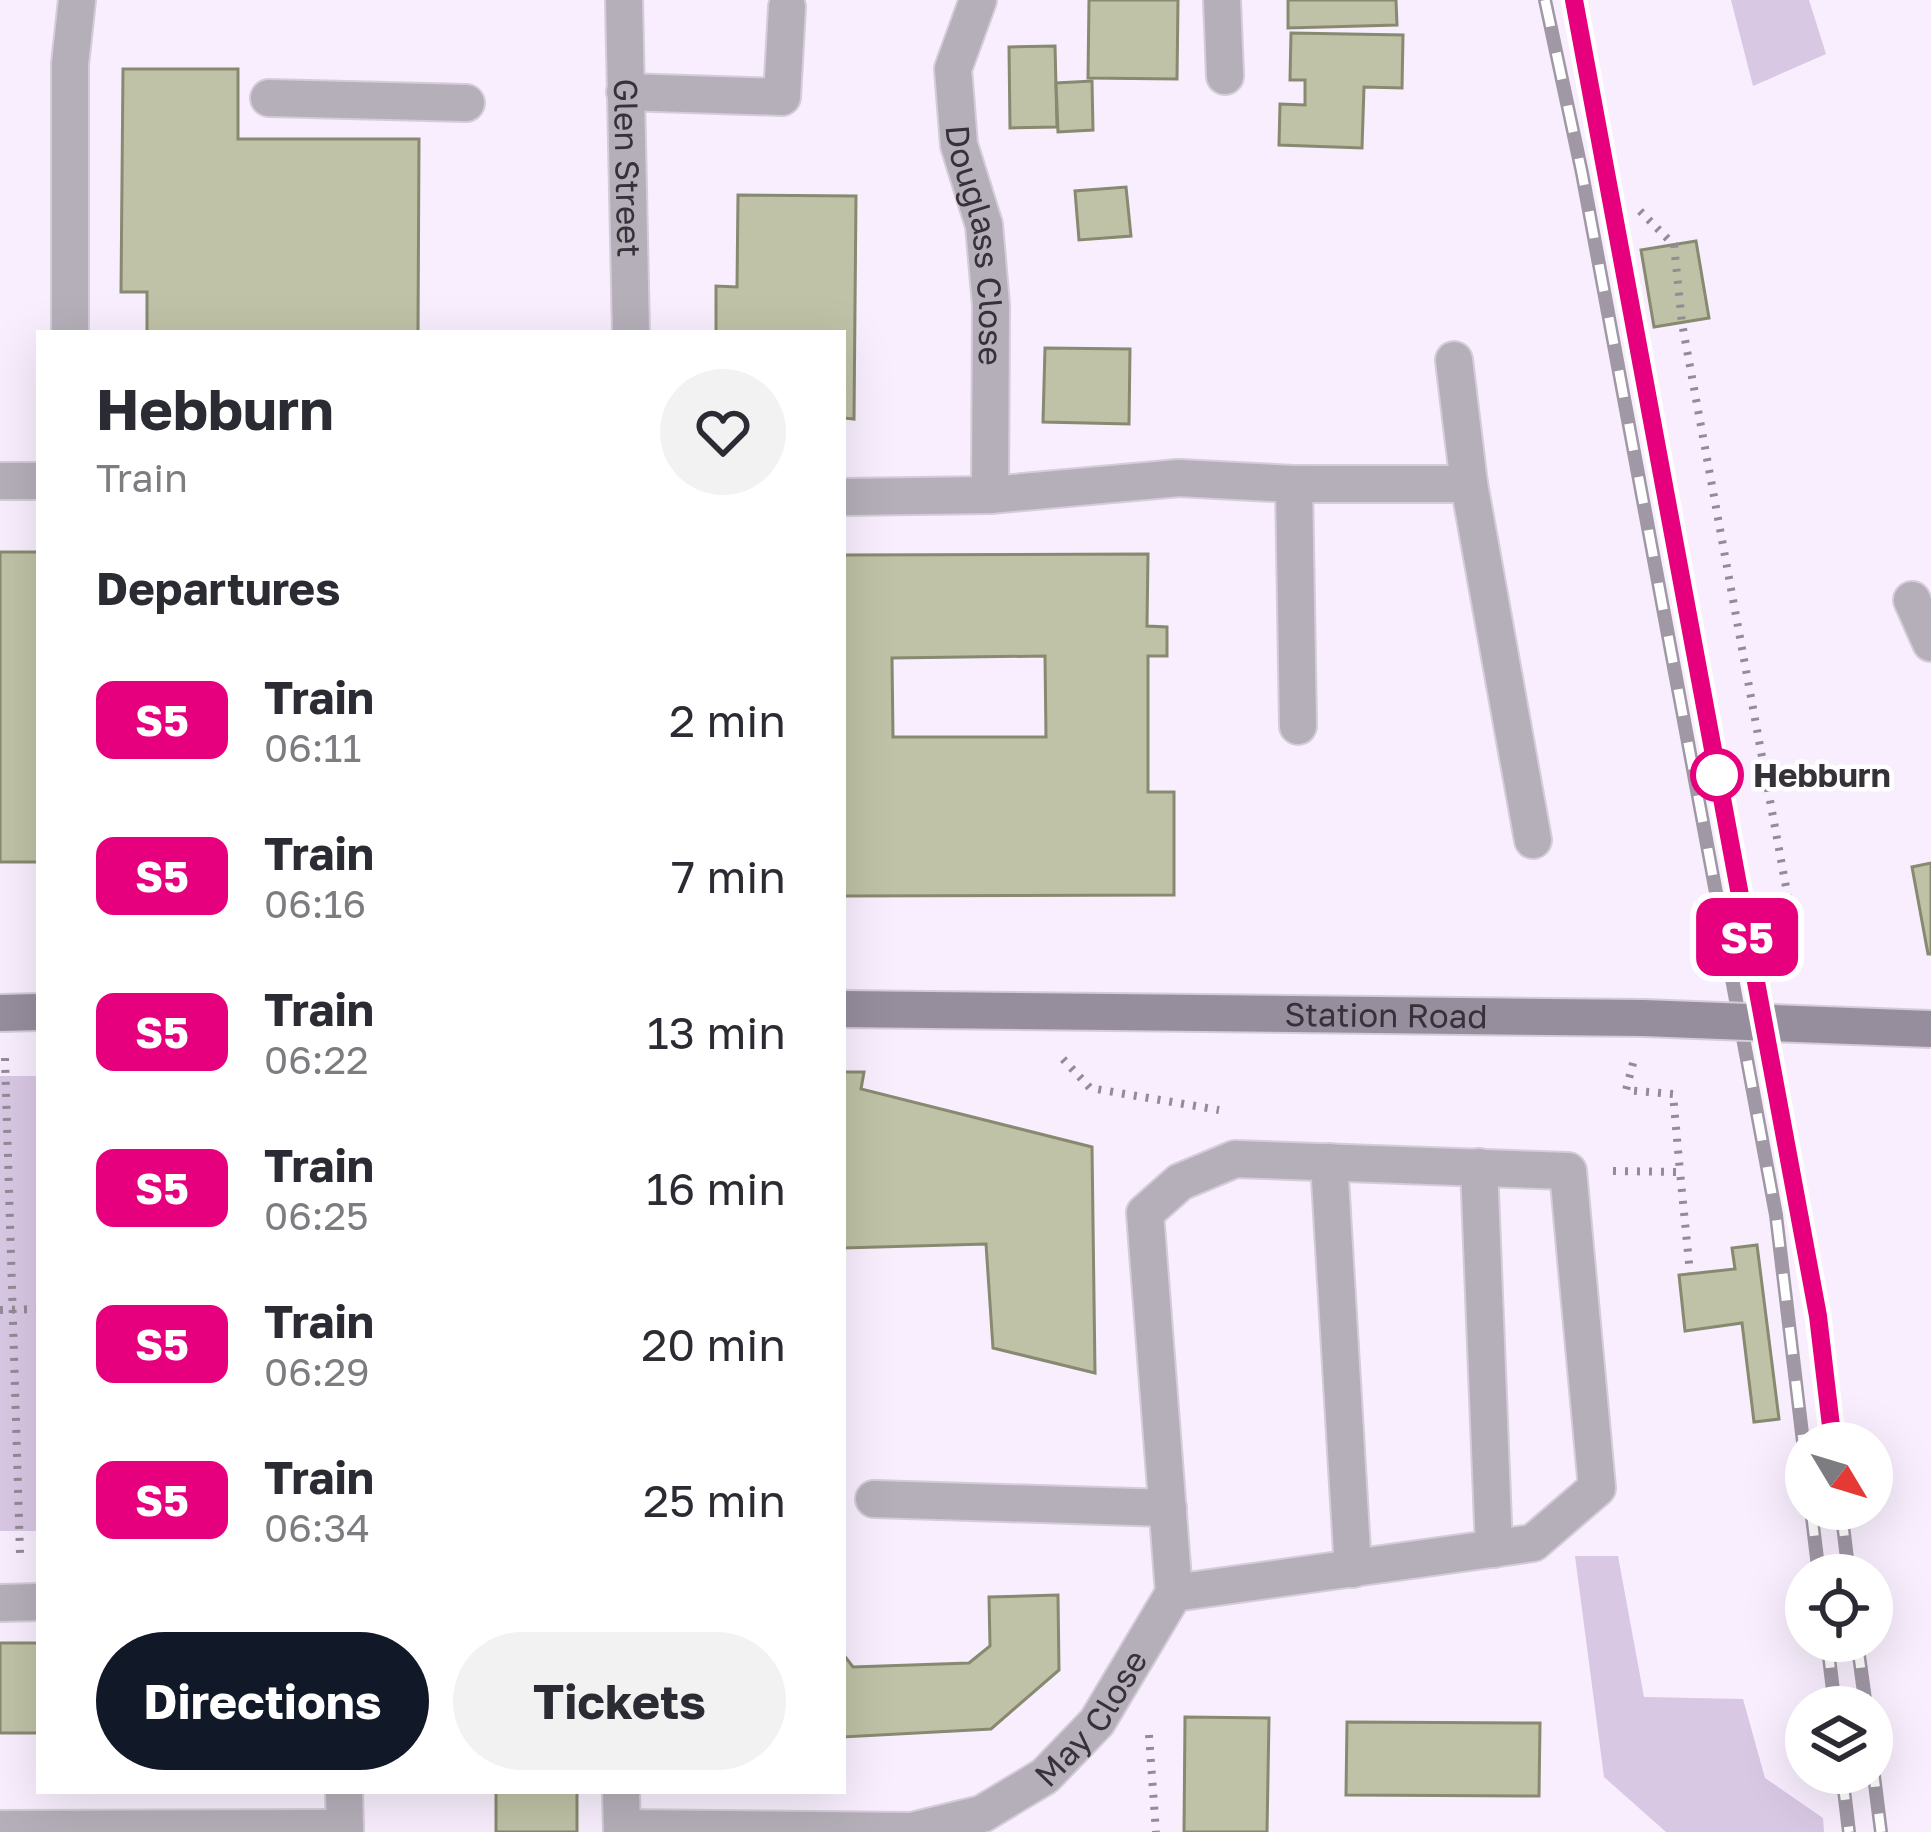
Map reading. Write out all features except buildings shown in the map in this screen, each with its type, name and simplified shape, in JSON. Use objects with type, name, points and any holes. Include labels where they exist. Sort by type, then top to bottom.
[{"type":"main road","name":"Station Road","points":[[846,1009],[1643,1018],[1931,1029]]},
{"type":"street","points":[[70,330],[70,64],[77,0]]},
{"type":"street","name":"Glen Street","points":[[624,0],[631,330]]},
{"type":"street","name":"Douglass Close","points":[[978,0],[953,69],[959,145],[985,225],[991,305],[990,495]]},
{"type":"street","points":[[1222,0],[1225,76]]},
{"type":"street","points":[[625,92],[782,97],[787,7]]},
{"type":"street","points":[[269,98],[466,104]]},
{"type":"street","points":[[1454,360],[1469,484],[1533,840]]},
{"type":"street","points":[[846,497],[990,495],[1179,478],[1294,484],[1469,484]]},
{"type":"street","points":[[0,481],[36,481]]},
{"type":"street","points":[[1294,484],[1298,726]]},
{"type":"street","points":[[1912,600],[1931,643]]},
{"type":"street","points":[[1235,1159],[1330,1162],[1568,1171],[1597,1488],[1533,1544],[1174,1594],[1145,1213],[1180,1182],[1235,1159]]},
{"type":"street","points":[[1330,1162],[1353,1569]]},
{"type":"street","points":[[1479,1167],[1494,1549]]},
{"type":"street","points":[[874,1499],[1168,1508]]},
{"type":"street","name":"May Close","points":[[622,1830],[912,1831],[982,1814],[1045,1776],[1097,1722],[1174,1594]]},
{"type":"street","points":[[0,1829],[345,1830],[344,1794]]},
{"type":"street","points":[[621,1794],[622,1830]]},
{"type":"path","points":[[1640,211],[1674,245],[1682,322],[1793,925],[1798,975]]},
{"type":"path","points":[[14,1013],[20,1603]]},
{"type":"path","points":[[1626,1090],[1673,1094],[1680,1172]]},
{"type":"path","points":[[0,1310],[36,1310]]},
{"type":"shaded area","points":[[1731,0],[1809,0],[1826,54],[1753,86]]},
{"type":"shaded area","points":[[0,1076],[36,1076],[36,1531],[0,1531]]},
{"type":"shaded area","points":[[1575,1556],[1618,1556],[1644,1697],[1743,1699],[1765,1778],[1823,1818],[1824,1832],[1666,1832],[1604,1777]]},
{"type":"railway","points":[[1545,0],[1582,173],[1776,1215],[1801,1422]]},
{"type":"railway","points":[[1574,0],[1818,1316],[1831,1422]]},
{"type":"railway","points":[[1814,1530],[1816,1554]]},
{"type":"railway","points":[[1844,1530],[1846,1554]]},
{"type":"railway","points":[[1830,1662],[1832,1686]]},
{"type":"railway","points":[[1860,1662],[1863,1686]]},
{"type":"railway","points":[[1844,1794],[1849,1832]]},
{"type":"railway","points":[[1876,1794],[1881,1832]]},
{"type":"train","name":"S5","points":[[1574,0],[1818,1316],[1831,1422]]},
{"type":"place","name":"Hebburn","points":[[1717,775]]}]
